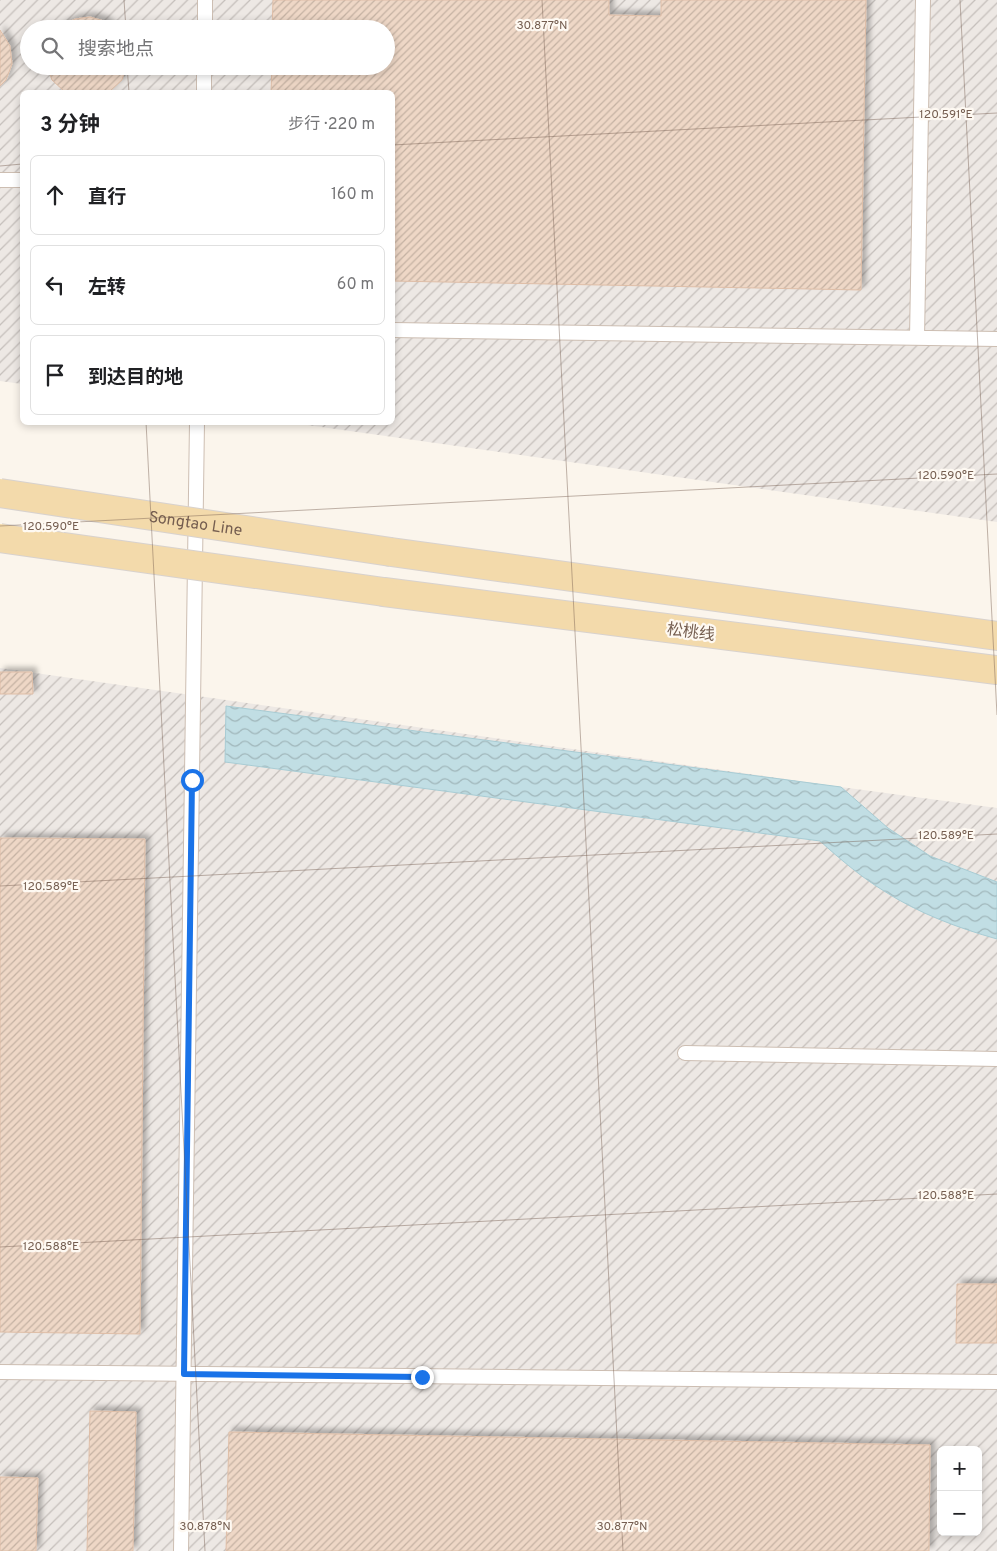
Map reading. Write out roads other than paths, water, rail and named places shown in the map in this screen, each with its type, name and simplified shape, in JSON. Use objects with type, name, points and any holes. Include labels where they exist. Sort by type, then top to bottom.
[{"type":"main road","name":"Songtao Line","points":[[0,493],[392,552],[997,636]]},
{"type":"main road","name":"松桃线","points":[[0,538],[384,592],[997,670]]},
{"type":"lane","points":[[205,0],[205,20]]},
{"type":"lane","points":[[917,338],[923,0]]},
{"type":"lane","points":[[204,75],[204,90]]},
{"type":"lane","points":[[0,180],[20,180]]},
{"type":"lane","points":[[395,330],[997,339]]},
{"type":"lane","points":[[181,1551],[197,425]]},
{"type":"lane","points":[[685,1053],[997,1059]]},
{"type":"lane","points":[[0,1372],[997,1382]]},
{"type":"water","points":[[226,706],[841,787],[888,828],[930,856],[997,882],[997,939],[939,919],[897,899],[859,874],[820,841],[225,762]]}]
